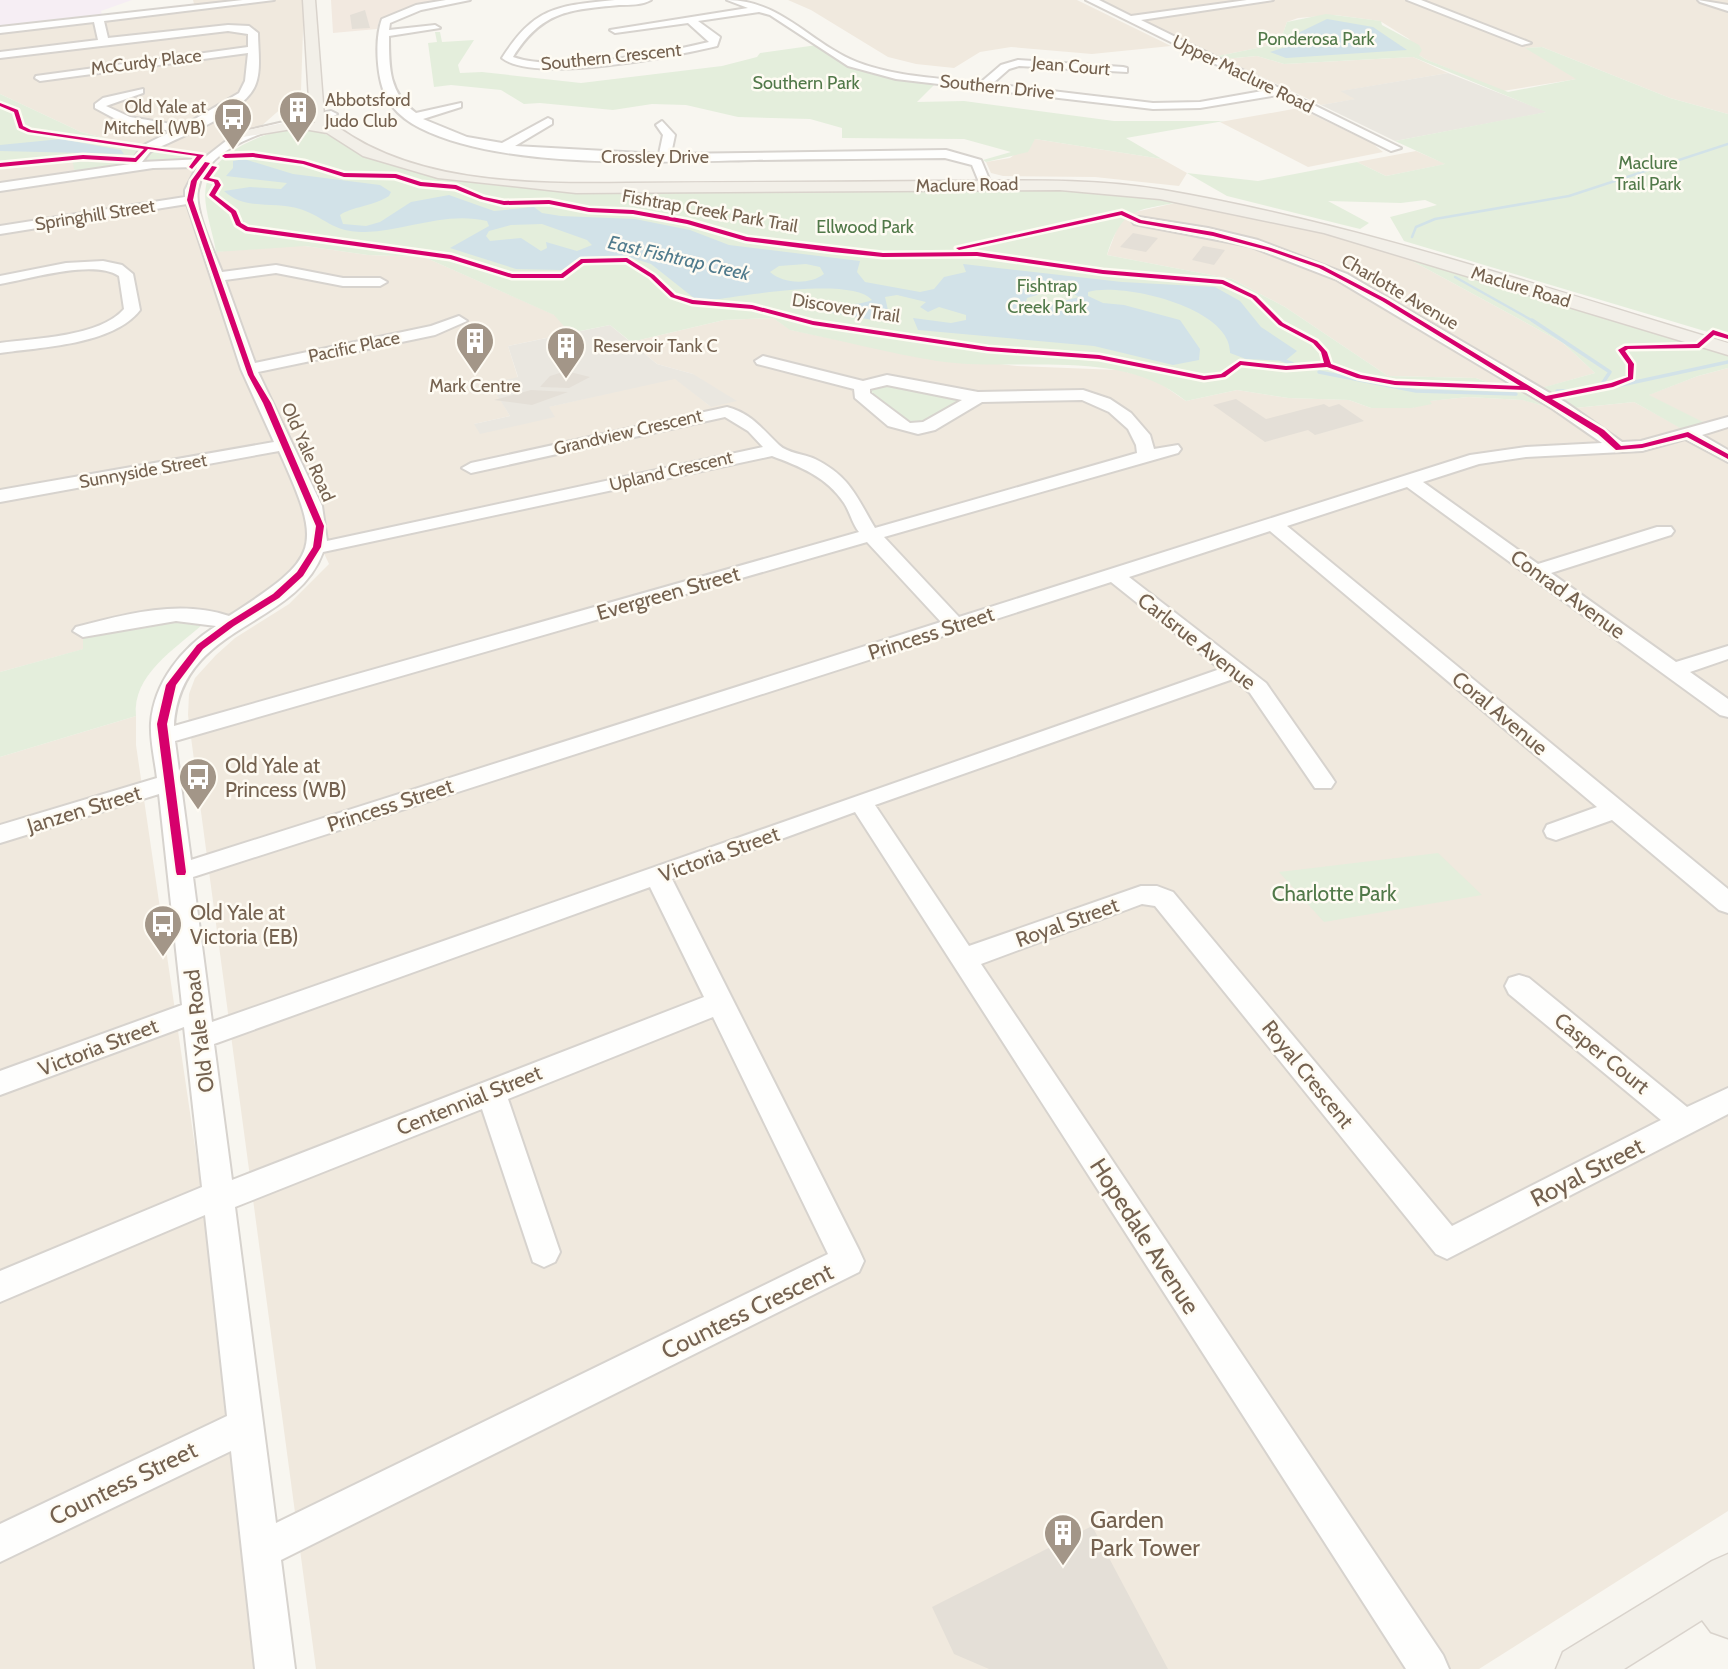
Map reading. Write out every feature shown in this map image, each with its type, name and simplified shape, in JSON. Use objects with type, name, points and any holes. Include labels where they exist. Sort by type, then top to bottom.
[{"type":"main road","points":[[309,0],[314,89],[325,120]]},
{"type":"main road","points":[[320,0],[327,105],[325,120]]},
{"type":"main road","points":[[248,134],[314,89]]},
{"type":"main road","points":[[248,134],[325,120]]},
{"type":"main road","name":"Maclure Road","points":[[325,120],[395,152],[456,169],[532,180],[631,183],[1058,179],[1128,184],[1283,212],[1728,342]]},
{"type":"main road","name":"Maclure Road","points":[[325,120],[345,140],[394,160],[447,173],[524,184],[621,189],[1084,186],[1160,194],[1327,229],[1728,349]]},
{"type":"main road","points":[[916,186],[983,179]]},
{"type":"main road","points":[[1580,1669],[1721,1594]]},
{"type":"street","points":[[0,30],[98,19],[186,5],[269,0]]},
{"type":"street","points":[[435,28],[384,34],[385,21],[392,16],[419,7],[465,0]]},
{"type":"street","name":"Southern Crescent","points":[[646,0],[578,9],[539,20],[522,33],[507,58],[524,65],[566,65],[713,44],[716,39],[690,19]]},
{"type":"street","name":"Southern Drive","points":[[732,0],[762,8],[852,64],[896,76],[1129,104],[1177,107],[1279,92]]},
{"type":"street","name":"Upper Maclure Road","points":[[1091,0],[1395,148]]},
{"type":"street","points":[[1130,19],[1268,0]]},
{"type":"street","points":[[1412,0],[1526,43]]},
{"type":"street","points":[[1703,0],[1728,8]]},
{"type":"street","points":[[615,30],[762,8]]},
{"type":"street","points":[[98,19],[104,42]]},
{"type":"street","points":[[0,55],[240,28],[252,31],[249,86],[241,97],[141,153],[136,160],[137,167]]},
{"type":"street","name":"Crossley Drive","points":[[384,34],[390,91],[394,102],[412,118],[433,129],[502,148],[618,158],[664,158],[775,150],[954,155],[977,163],[983,179]]},
{"type":"street","name":"McCurdy Place","points":[[40,78],[253,49]]},
{"type":"street","name":"Jean Court","points":[[984,85],[1006,67],[1018,63],[1123,71]]},
{"type":"street","points":[[139,91],[107,100],[99,106],[110,114],[182,129]]},
{"type":"street","points":[[412,118],[457,105]]},
{"type":"street","points":[[502,148],[548,122]]},
{"type":"street","points":[[662,125],[669,135],[664,158]]},
{"type":"street","points":[[190,200],[194,181],[207,163],[248,134]]},
{"type":"street","points":[[0,187],[137,167],[207,163]]},
{"type":"street","name":"Springhill Street","points":[[0,230],[190,200]]},
{"type":"street","name":"Old Yale Road","points":[[190,200],[249,369],[320,526],[317,547],[289,586],[200,647],[179,672],[166,700],[163,737],[275,1669]]},
{"type":"street","name":"Charlotte Avenue","points":[[1139,221],[1269,248],[1321,267],[1373,294],[1529,388],[1601,432],[1619,448]]},
{"type":"street","points":[[0,280],[85,266],[112,266],[126,274],[132,310],[124,321],[92,332],[0,348]]},
{"type":"street","points":[[217,277],[276,269],[343,282],[380,282]]},
{"type":"street","name":"Pacific Place","points":[[249,369],[435,330],[458,321]]},
{"type":"street","points":[[763,361],[863,386],[887,380],[917,388],[978,397],[1083,395],[1097,398],[1142,434],[1147,445],[1146,455]]},
{"type":"street","points":[[863,386],[861,394],[901,429],[923,430],[978,397]]},
{"type":"street","name":"Grandview Crescent","points":[[471,468],[727,412],[751,426],[769,442],[773,450]]},
{"type":"street","name":"Princess Street","points":[[181,872],[1408,479],[1492,456],[1642,446],[1728,422]]},
{"type":"street","points":[[1688,434],[1728,457]]},
{"type":"street","name":"Sunnyside Street","points":[[0,496],[285,445]]},
{"type":"street","name":"Evergreen Street","points":[[163,737],[1172,449]]},
{"type":"street","points":[[773,450],[809,463],[831,478],[853,501],[871,535],[955,625]]},
{"type":"street","name":"Upland Crescent","points":[[317,547],[336,546],[773,450]]},
{"type":"street","name":"Conrad Avenue","points":[[1408,479],[1728,710]]},
{"type":"street","name":"Coral Avenue","points":[[1272,523],[1728,903]]},
{"type":"street","points":[[1536,571],[1664,531]]},
{"type":"street","name":"Carlsrue Avenue","points":[[1113,574],[1258,688],[1323,782]]},
{"type":"street","points":[[83,631],[187,613],[216,617],[230,624]]},
{"type":"street","points":[[1673,671],[1728,652]]},
{"type":"street","name":"Victoria Street","points":[[0,1083],[198,1025],[658,876],[1013,747],[1238,670]]},
{"type":"street","name":"Janzen Street","points":[[0,834],[168,783]]},
{"type":"street","name":"Hopedale Avenue","points":[[862,804],[1429,1669]]},
{"type":"street","points":[[1556,831],[1615,810]]},
{"type":"street","name":"Countess Crescent","points":[[261,1550],[848,1261],[658,876]]},
{"type":"street","name":"Royal Street","points":[[964,959],[1141,895],[1157,895],[1169,904]]},
{"type":"street","name":"Royal Crescent","points":[[1169,904],[1447,1244]]},
{"type":"street","name":"Casper Court","points":[[1519,986],[1684,1122]]},
{"type":"street","name":"Centennial Street","points":[[0,1287],[219,1197],[719,1003]]},
{"type":"street","points":[[491,1091],[544,1252]]},
{"type":"street","name":"Royal Street","points":[[1447,1244],[1728,1100]]},
{"type":"street","name":"Countess Street","points":[[0,1543],[246,1425]]},
{"type":"shaded area","points":[[0,0],[132,0],[101,11],[102,16],[0,27]]},
{"type":"shaded area","points":[[193,0],[304,0],[301,91],[259,128],[215,154],[151,150],[81,132],[0,94],[0,27],[171,9],[194,4]]},
{"type":"shaded area","points":[[331,0],[451,0],[400,10],[379,22],[377,29],[333,33]]},
{"type":"shaded area","points":[[788,0],[1077,0],[1171,46],[1092,54],[1011,47],[980,52],[954,68],[916,64],[888,57],[811,10]]},
{"type":"shaded area","points":[[1100,0],[1728,0],[1728,114],[1670,98],[1542,47],[1527,48],[1577,79],[1503,91],[1425,59],[1419,55],[1409,39],[1380,21],[1335,15],[1298,18],[1287,22],[1283,33],[1272,45],[1218,56]]},
{"type":"shaded area","points":[[1257,56],[1284,64],[1413,57],[1448,73],[1342,91],[1357,99],[1321,105],[1224,59]]},
{"type":"shaded area","points":[[1448,73],[1548,112],[1395,141],[1321,105],[1355,99],[1340,91]]},
{"type":"shaded area","points":[[1299,108],[1372,143],[1383,152],[1308,167],[1220,122]]},
{"type":"shaded area","points":[[1035,139],[1162,159],[1187,173],[1179,186],[1095,177],[1003,176],[991,173],[986,162],[1010,158]]},
{"type":"shaded area","points":[[1416,151],[1446,164],[1386,176],[1357,162]]},
{"type":"shaded area","points":[[73,159],[75,172],[205,161],[189,181],[186,191],[191,217],[212,276],[309,506],[304,563],[230,621],[83,636],[84,649],[0,672],[0,170]]},
{"type":"shaded area","points":[[1184,201],[1322,232],[1405,257],[1563,343],[1595,373],[1542,388],[1497,386],[1476,378],[1388,376],[1285,307],[1232,279],[1107,255],[1120,221],[1131,213]]},
{"type":"shaded area","points":[[264,246],[305,246],[368,255],[424,257],[555,315],[570,333],[508,346],[518,378],[491,384],[510,416],[474,424],[554,416],[548,407],[675,378],[711,407],[693,374],[657,364],[631,342],[724,320],[773,318],[791,330],[896,352],[1017,366],[1118,370],[1152,378],[1186,401],[1237,390],[1288,398],[1349,400],[1371,408],[1412,408],[1428,401],[1468,397],[1523,400],[1548,407],[1575,408],[1634,402],[1692,434],[1648,395],[1728,368],[1728,1511],[1479,1669],[316,1669],[188,715],[189,694],[195,678],[216,655],[235,638],[289,604],[329,564],[322,549],[325,536],[323,517],[270,397],[256,375],[216,252]]},
{"type":"shaded area","points":[[610,325],[657,364],[693,374],[737,401],[711,407],[675,379],[549,407],[555,417],[480,434],[474,424],[510,416],[490,384],[518,377],[508,346]]},
{"type":"shaded area","points":[[136,716],[136,745],[203,1201],[265,1669],[0,1669],[0,757]]},
{"type":"green space","points":[[1326,14],[1381,21],[1382,25],[1419,45],[1422,50],[1419,55],[1425,59],[1508,92],[1576,79],[1525,48],[1542,47],[1670,98],[1728,114],[1728,338],[1404,241],[1390,217],[1437,205],[1425,200],[1401,203],[1328,201],[1369,223],[1360,229],[1227,196],[1187,173],[1258,181],[1357,162],[1386,176],[1445,164],[1395,141],[1546,112],[1413,57],[1284,64],[1257,56],[1224,59],[1218,56],[1272,45],[1283,33],[1287,22]]},
{"type":"green space","name":"Southern Park","points":[[435,32],[440,32],[442,42],[474,40],[458,65],[460,73],[482,72],[581,83],[722,66],[757,57],[760,53],[817,45],[860,68],[936,83],[917,102],[964,101],[1114,121],[1224,121],[1126,138],[1162,159],[1035,139],[1028,152],[986,162],[983,160],[1011,152],[964,139],[842,138],[842,128],[810,119],[738,117],[686,105],[652,104],[613,110],[524,104],[501,90],[451,85],[434,87],[428,43],[437,42]]},
{"type":"green space","points":[[0,94],[81,132],[151,150],[215,154],[208,158],[75,173],[72,159],[0,170]]},
{"type":"green space","name":"Fishtrap Creek Park","points":[[299,127],[323,133],[380,161],[417,172],[469,182],[521,187],[600,191],[1054,187],[1184,201],[1134,213],[1119,227],[1107,255],[1232,279],[1285,307],[1388,376],[1476,378],[1497,386],[1541,388],[1595,373],[1563,343],[1405,257],[1728,353],[1728,368],[1698,376],[1649,395],[1711,426],[1689,433],[1634,402],[1575,408],[1548,407],[1522,400],[1468,397],[1430,401],[1432,404],[1412,408],[1371,408],[1349,400],[1288,398],[1237,390],[1186,401],[1159,384],[1130,373],[1067,365],[937,361],[790,330],[773,318],[724,320],[631,342],[610,325],[570,333],[554,315],[424,257],[368,255],[305,246],[216,252],[205,202],[206,186],[211,173],[219,162],[244,144],[272,133]]},
{"type":"green space","points":[[886,383],[964,399],[933,420],[914,427],[896,419],[868,394],[870,388]]},
{"type":"green space","points":[[188,618],[203,624],[168,653],[148,675],[137,701],[136,716],[0,757],[0,672],[83,649],[83,635]]},
{"type":"green space","name":"Charlotte Park","points":[[1438,853],[1482,895],[1324,922],[1279,872]]},
{"type":"water","points":[[1327,19],[1373,27],[1407,50],[1286,58],[1270,52],[1292,45],[1300,32]]},
{"type":"water","points":[[61,139],[121,150],[124,154],[0,151],[0,145]]},
{"type":"water","points":[[244,159],[293,174],[380,185],[391,192],[383,199],[340,215],[343,224],[366,226],[380,222],[411,202],[449,195],[494,211],[534,207],[542,213],[561,216],[635,219],[690,230],[729,245],[860,261],[857,272],[865,282],[920,292],[934,289],[944,277],[966,272],[963,264],[1122,282],[1215,287],[1240,301],[1261,327],[1297,351],[1285,361],[1246,359],[1230,353],[1226,337],[1213,323],[1195,311],[1148,295],[1125,291],[1088,292],[1088,296],[1103,303],[1124,305],[1180,320],[1200,349],[1199,360],[1173,365],[1094,346],[918,330],[913,318],[951,323],[966,320],[966,315],[939,307],[928,312],[920,307],[926,302],[897,295],[885,297],[890,319],[879,321],[826,312],[836,307],[872,300],[860,293],[840,289],[789,290],[699,302],[651,264],[632,258],[579,259],[562,270],[516,269],[450,248],[489,226],[487,221],[456,218],[380,231],[354,232],[300,209],[241,201],[224,191],[250,187],[281,189],[287,183],[226,176],[233,168],[233,161]],"holes":[[[542,224],[587,240],[592,245],[577,251],[546,242],[547,248],[541,251],[521,238],[490,241],[486,236],[489,231],[511,225]],[[806,264],[820,267],[824,274],[811,280],[789,281],[770,272],[779,266]],[[1054,290],[1068,291],[1079,297],[1052,304],[1050,308],[1025,305],[1027,298]]]},
{"type":"building","points":[[365,10],[370,28],[352,29],[350,15]]},
{"type":"building","points":[[1133,233],[1158,238],[1146,252],[1120,247]]},
{"type":"building","points":[[1203,246],[1225,250],[1214,265],[1192,260]]},
{"type":"building","name":"Reservoir Tank C","points":[[566,371],[590,377],[569,388],[540,387],[550,376]]},
{"type":"building","points":[[531,390],[568,392],[532,405],[494,400]]},
{"type":"building","points":[[1236,399],[1266,419],[1324,404],[1329,407],[1339,404],[1364,421],[1315,435],[1308,430],[1265,442],[1213,405]]},
{"type":"building","name":"Garden Park Tower","points":[[1092,1526],[1168,1669],[989,1669],[954,1654],[932,1607]]},
{"type":"waterway","points":[[1412,237],[1416,227],[1435,219],[1569,196],[1728,144]]},
{"type":"waterway","points":[[1455,277],[1535,322]]},
{"type":"waterway","points":[[1535,322],[1610,372],[1598,390]]},
{"type":"waterway","name":"East Fishtrap Creek","points":[[1280,359],[1293,364]]},
{"type":"waterway","name":"East Fishtrap Creek","points":[[1598,390],[1728,362]]},
{"type":"waterway","name":"East Fishtrap Creek","points":[[1319,372],[1416,391],[1516,394]]},
{"type":"waterway","name":"East Fishtrap Creek","points":[[1557,391],[1598,390]]},
{"type":"cycle path","points":[[0,104],[16,111],[21,127],[30,131],[201,155],[192,167]]},
{"type":"cycle path","points":[[0,165],[83,157],[136,160],[146,149]]},
{"type":"cycle path","name":"Fishtrap Creek Park Trail","points":[[225,156],[253,155],[304,163],[344,175],[396,176],[420,184],[456,187],[482,198],[504,203],[549,202],[589,210],[633,212],[688,222],[746,239],[832,250],[883,255],[977,254],[1103,272],[1223,282],[1254,297],[1281,324],[1315,342],[1324,352],[1328,365]]},
{"type":"cycle path","points":[[181,872],[162,724],[171,685],[200,647],[276,596],[300,574],[317,547],[320,526],[267,403],[251,375],[190,200],[194,181],[207,163]]},
{"type":"cycle path","name":"Discovery Trail","points":[[214,167],[206,179],[216,181],[218,185],[212,195],[234,212],[238,224],[246,229],[451,257],[512,276],[563,276],[581,261],[627,260],[652,276],[673,296],[692,302],[752,307],[813,323],[988,349],[1099,357],[1204,378],[1223,376],[1240,363],[1286,368],[1328,365],[1359,377],[1395,383],[1529,388]]},
{"type":"cycle path","points":[[959,248],[1122,213],[1139,221],[1213,234],[1269,249],[1321,267],[1384,300],[1601,432],[1619,448],[1642,446],[1688,434],[1728,457]]},
{"type":"cycle path","points":[[1545,398],[1613,385],[1631,378],[1631,364],[1621,350],[1627,347],[1699,346],[1713,332],[1728,337]]},
{"type":"place","name":"Abbotsford Judo Club","points":[[298,144]]},
{"type":"place","name":"Old Yale at Mitchell (WB)","points":[[233,151]]},
{"type":"place","name":"Mark Centre","points":[[475,375]]},
{"type":"place","name":"Reservoir Tank C","points":[[566,380]]},
{"type":"place","name":"Old Yale at Princess (WB)","points":[[198,811]]},
{"type":"place","name":"Old Yale at Victoria (EB)","points":[[163,958]]},
{"type":"place","name":"Garden Park Tower","points":[[1063,1567]]},
{"type":"park label","name":"Ponderosa Park","points":[[1316,39]]},
{"type":"park label","name":"Maclure Trail Park","points":[[1648,173]]},
{"type":"park label","name":"Ellwood Park","points":[[865,227]]}]
